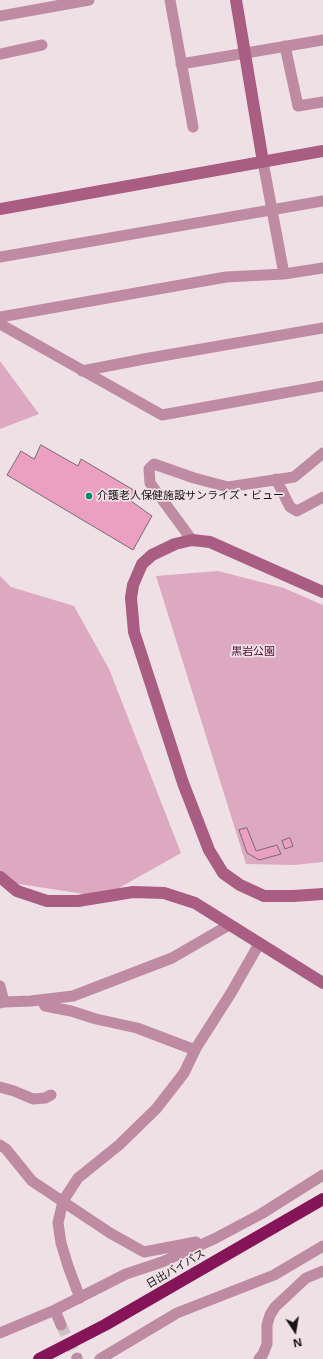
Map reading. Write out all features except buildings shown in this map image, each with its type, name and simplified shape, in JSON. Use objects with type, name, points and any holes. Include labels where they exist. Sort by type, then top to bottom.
[{"type":"highway","name":"日出バイパス","points":[[40,1359],[104,1325],[323,1199]]},
{"type":"street","points":[[0,16],[89,0]]},
{"type":"street","points":[[170,0],[193,127]]},
{"type":"street","points":[[236,0],[263,162],[284,274]]},
{"type":"street","points":[[182,64],[323,40]]},
{"type":"street","points":[[0,54],[42,45]]},
{"type":"street","points":[[285,46],[298,106],[323,102]]},
{"type":"street","points":[[0,208],[323,151]]},
{"type":"street","points":[[0,257],[323,201]]},
{"type":"street","points":[[0,317],[226,277],[284,274],[323,268]]},
{"type":"street","points":[[0,324],[162,415],[323,386]]},
{"type":"street","points":[[82,371],[323,328]]},
{"type":"street","points":[[192,540],[150,483],[149,469],[154,464],[194,478],[228,487],[294,477],[323,453]]},
{"type":"street","points":[[276,479],[290,507],[297,511],[323,497]]},
{"type":"street","points":[[323,592],[210,542],[192,540],[175,544],[152,555],[142,564],[133,585],[131,598],[134,632],[183,784],[209,850],[223,873],[240,885],[264,896],[323,894]]},
{"type":"street","points":[[0,877],[17,891],[47,901],[78,901],[133,892],[164,893],[195,903],[323,983]]},
{"type":"street","points":[[0,986],[2,1002],[31,1001],[73,996],[172,958],[229,925]]},
{"type":"street","points":[[80,1298],[61,1243],[58,1222],[63,1201],[78,1178],[119,1145],[156,1109],[184,1072],[195,1050],[259,944]]},
{"type":"street","points":[[42,1000],[45,1006],[137,1028],[195,1050]]},
{"type":"street","points":[[0,1086],[33,1099],[45,1098],[51,1095]]},
{"type":"street","points":[[0,1146],[6,1149],[32,1181],[110,1233],[144,1252],[214,1239]]},
{"type":"street","points":[[0,1333],[55,1310],[126,1274],[162,1262],[214,1239],[261,1214],[323,1175]]},
{"type":"street","points":[[100,1359],[177,1313],[274,1275],[323,1246]]},
{"type":"street","points":[[259,1359],[267,1344],[267,1326],[270,1315],[275,1307],[306,1278],[323,1271]]},
{"type":"street","points":[[55,1310],[61,1325]]},
{"type":"green space","points":[[0,361],[39,414],[0,429]]},
{"type":"green space","name":"黒岩公園","points":[[218,571],[284,588],[323,605],[323,862],[294,865],[246,864],[156,576]]},
{"type":"green space","points":[[0,576],[11,587],[74,606],[109,669],[181,853],[103,897],[0,881]]},
{"type":"tunnel","points":[[61,1325],[77,1358]]},
{"type":"place","name":"介護老人保健施設サンライズ・ビュー","points":[[89,496]]}]
